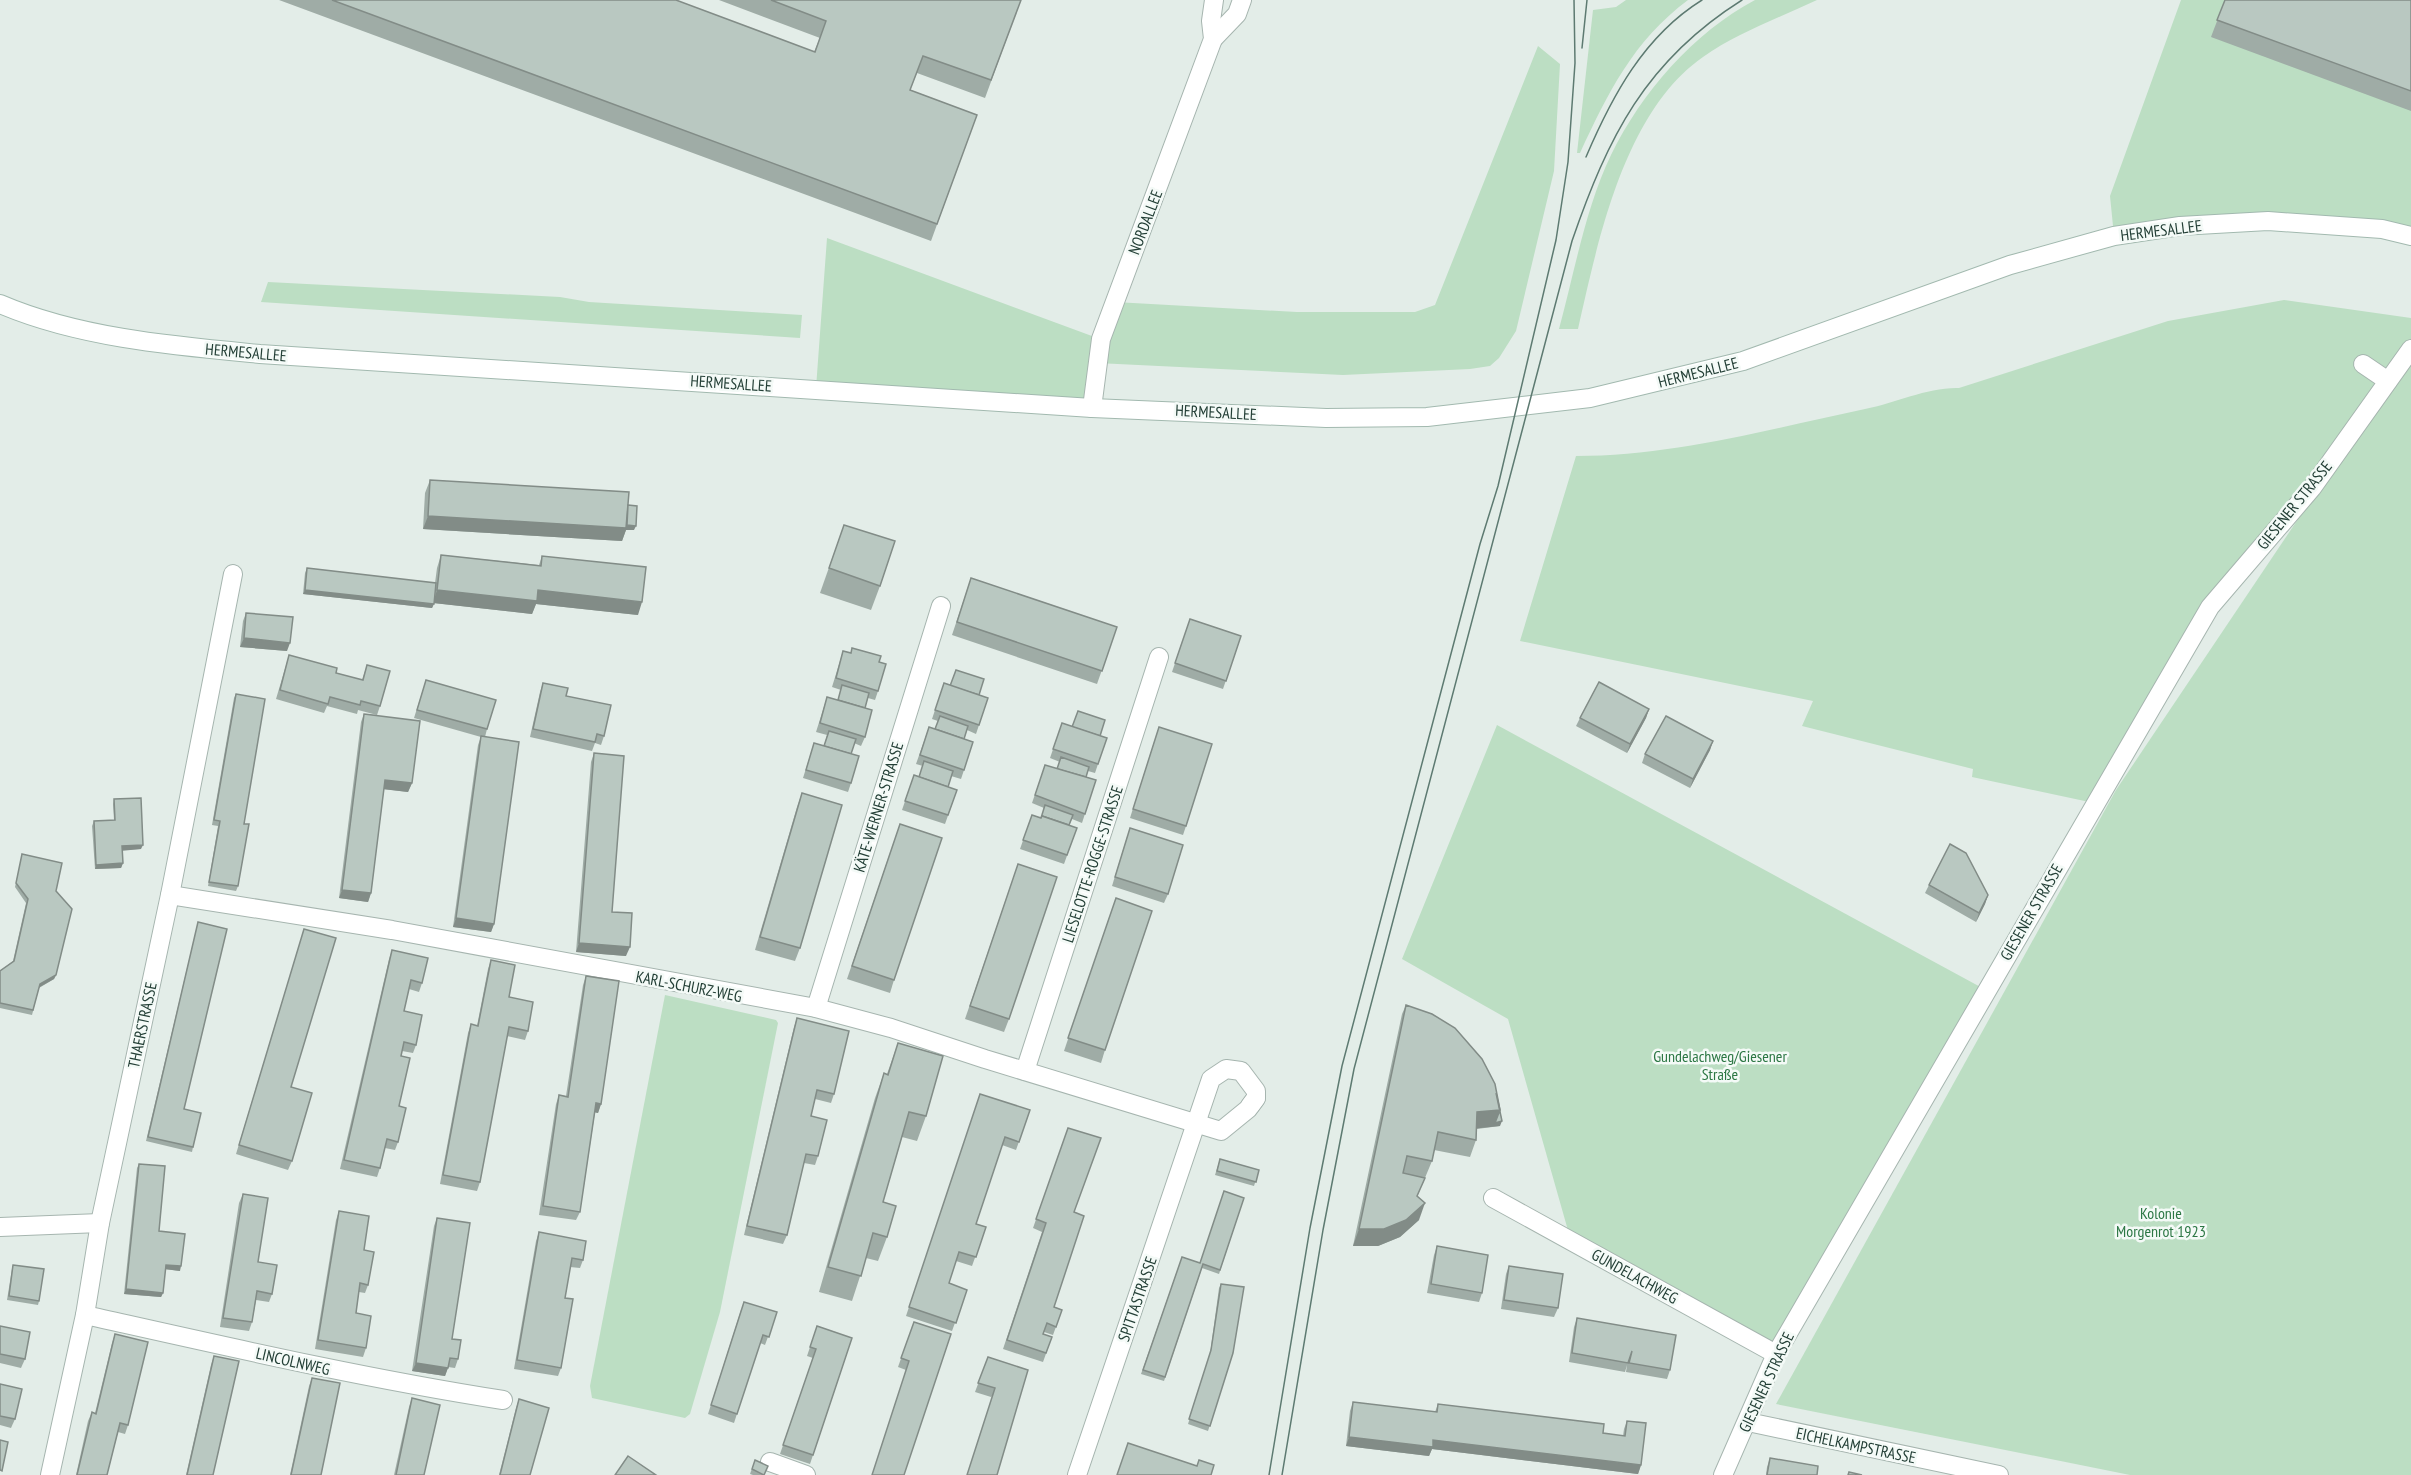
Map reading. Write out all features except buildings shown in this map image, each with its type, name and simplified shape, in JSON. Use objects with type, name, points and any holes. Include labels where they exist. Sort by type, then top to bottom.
[{"type":"street","name":"NORDALLEE","points":[[1213,39],[1211,21],[1214,0]]},
{"type":"street","name":"NORDALLEE","points":[[1092,408],[1101,339],[1213,39],[1237,14],[1242,0]]},
{"type":"street","name":"HERMESALLEE","points":[[0,304],[74,327],[142,342],[218,350],[1092,408],[1326,418],[1428,417],[1590,398],[1743,361],[2010,265],[2114,236],[2180,226],[2268,221],[2382,229],[2411,236]]},
{"type":"street","name":"GIESENER STRASSE","points":[[1723,1475],[1776,1354],[2210,607],[2312,488],[2411,349]]},
{"type":"street","points":[[2363,364],[2388,381]]},
{"type":"street","name":"THAERSTRASSE","points":[[50,1475],[85,1315],[100,1223],[170,895],[233,574]]},
{"type":"street","name":"KÄTE-WERNER-STRASSE","points":[[816,1008],[941,606]]},
{"type":"street","name":"LIESELOTTE-ROGGE-STRASSE","points":[[1025,1071],[1159,657]]},
{"type":"street","name":"KARL-SCHURZ-WEG","points":[[170,895],[392,930],[816,1008],[865,1020],[1197,1124]]},
{"type":"street","name":"SPITTASTRASSE","points":[[1077,1475],[1211,1080],[1226,1070],[1241,1071],[1251,1080],[1256,1091],[1256,1098],[1221,1131],[1197,1124]]},
{"type":"street","name":"GUNDELACHWEG","points":[[1493,1198],[1776,1354]]},
{"type":"street","points":[[0,1227],[100,1223]]},
{"type":"street","name":"LINCOLNWEG","points":[[85,1315],[308,1365],[503,1400]]},
{"type":"street","name":"EICHELKAMPSTRASSE","points":[[1748,1422],[1999,1475]]},
{"type":"street","points":[[770,1462],[806,1475]]},
{"type":"green space","points":[[1626,0],[1688,0],[1652,33],[1637,51],[1612,89],[1580,153],[1577,153],[1593,10],[1616,7]]},
{"type":"green space","points":[[1755,0],[1817,0],[1758,26],[1716,48],[1676,81],[1653,110],[1634,144],[1618,181],[1595,257],[1578,329],[1559,329],[1594,196],[1611,155],[1624,132],[1638,109],[1671,66],[1711,29]]},
{"type":"green space","points":[[2181,0],[2411,0],[2411,236],[2268,221],[2114,236],[2110,196]]},
{"type":"green space","points":[[1538,46],[1560,64],[1554,171],[1516,331],[1499,358],[1490,366],[1343,375],[1097,363],[1092,408],[816,388],[827,238],[1100,339],[1115,302],[1297,312],[1415,312],[1435,305]]},
{"type":"green space","points":[[268,282],[560,297],[589,302],[802,315],[800,338],[261,302]]},
{"type":"green space","points":[[2284,300],[2411,318],[2411,349],[2210,607],[2094,803],[1972,777],[1973,769],[1802,726],[1813,701],[1520,641],[1576,456],[1612,455],[1685,446],[1793,425],[1936,390],[1959,388],[2168,321]]},
{"type":"green space","name":"Kolonie Morgenrot 1923","points":[[2411,351],[2411,1475],[2130,1475],[1776,1404],[2116,790]]},
{"type":"green space","name":"Gundelachweg/Giesener Straße","points":[[1497,725],[1986,990],[1776,1354],[1571,1241],[1508,1019],[1402,959]]},
{"type":"green space","points":[[665,995],[776,1020],[778,1023],[720,1312],[690,1414],[685,1418],[592,1398],[590,1386]]},
{"type":"tram line","points":[[1269,1475],[1310,1228],[1342,1066],[1480,544],[1498,486],[1556,240],[1568,162],[1575,63],[1574,0]]},
{"type":"tram line","points":[[1582,48],[1587,0]]},
{"type":"tram line","points":[[1586,157],[1607,112],[1632,69],[1663,31],[1702,0]]},
{"type":"tram line","points":[[1282,1475],[1323,1230],[1354,1069],[1572,241],[1600,168],[1634,104],[1655,76],[1680,49],[1708,24],[1742,0]]}]
